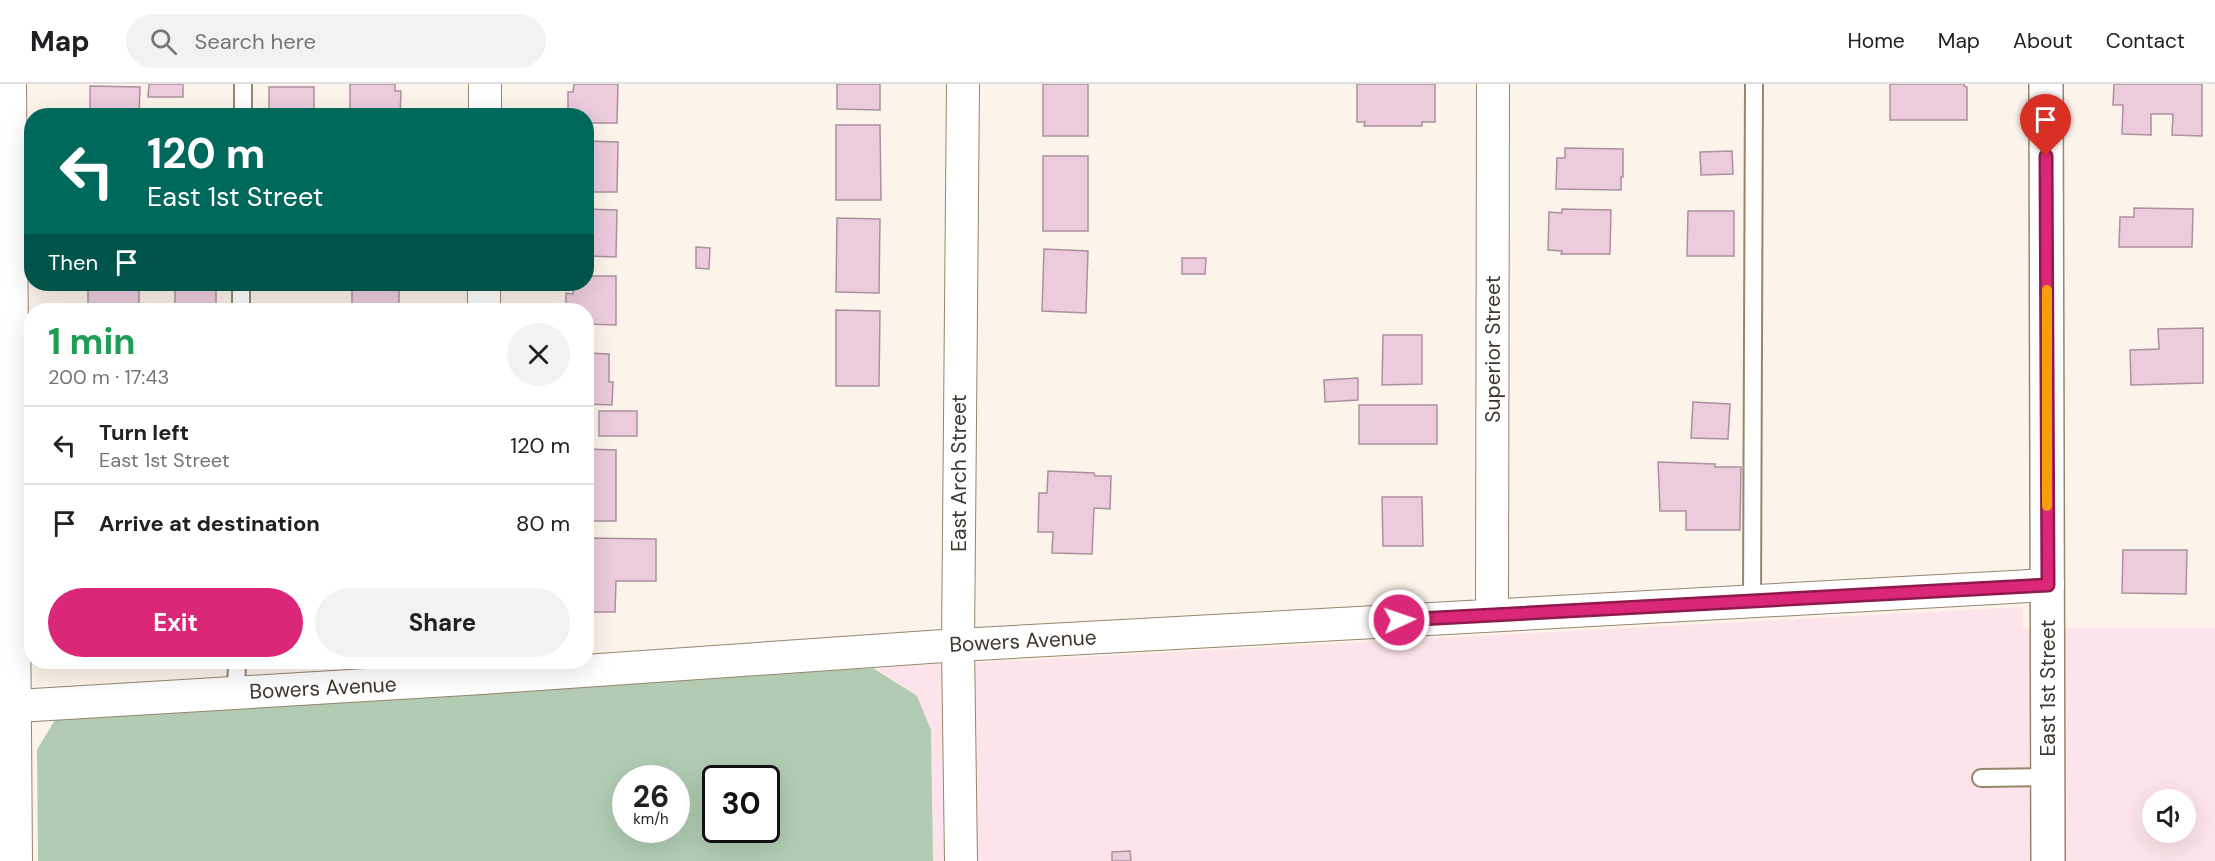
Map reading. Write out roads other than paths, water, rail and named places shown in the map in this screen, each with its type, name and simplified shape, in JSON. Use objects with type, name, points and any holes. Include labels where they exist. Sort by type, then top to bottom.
[{"type":"street","points":[[10,84],[8,706],[16,861]]},
{"type":"street","points":[[485,84],[485,108]]},
{"type":"street","name":"East Arch Street","points":[[961,861],[958,645],[963,84]]},
{"type":"street","name":"Superior Street","points":[[1492,615],[1493,84]]},
{"type":"street","name":"East 1st Street","points":[[2046,84],[2048,861]]},
{"type":"street","name":"Bowers Avenue","points":[[594,664],[2048,585]]},
{"type":"street","name":"Bowers Avenue","points":[[8,706],[236,693],[501,669]]},
{"type":"lane","points":[[243,84],[243,108]]},
{"type":"lane","points":[[1752,601],[1754,84]]},
{"type":"lane","points":[[236,693],[237,669]]},
{"type":"lane","points":[[1981,778],[2048,777]]}]
